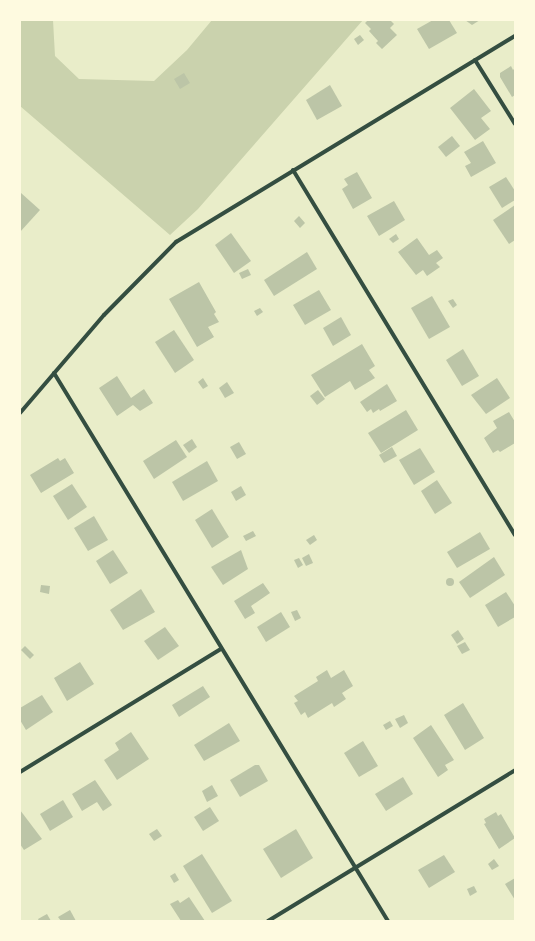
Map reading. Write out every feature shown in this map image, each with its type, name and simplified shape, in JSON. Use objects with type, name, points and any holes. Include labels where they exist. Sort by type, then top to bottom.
[{"type":"street","points":[[20,413],[104,315],[176,242],[515,36]]},
{"type":"street","points":[[474,60],[515,124]]},
{"type":"street","points":[[293,170],[515,535]]},
{"type":"street","points":[[54,373],[388,921]]},
{"type":"street","points":[[20,772],[221,649]]},
{"type":"street","points":[[268,921],[515,770]]},
{"type":"green space","points":[[20,20],[53,20],[55,56],[79,79],[154,81],[187,50],[212,20],[363,20],[198,209],[170,235],[20,106]]},
{"type":"building","points":[[368,20],[390,20],[394,24],[390,28],[397,35],[382,49],[376,43],[378,41],[369,31],[371,29],[365,23]]},
{"type":"building","points":[[433,20],[449,20],[457,33],[429,49],[417,29]]},
{"type":"building","points":[[465,20],[480,20],[472,25]]},
{"type":"building","points":[[360,35],[364,40],[358,45],[354,39]]},
{"type":"building","points":[[511,66],[513,70],[515,68],[515,95],[512,97],[500,77],[500,73]]},
{"type":"building","points":[[184,73],[190,83],[180,89],[174,79]]},
{"type":"building","points":[[330,85],[342,106],[317,120],[306,100]]},
{"type":"building","points":[[474,89],[491,111],[481,118],[490,129],[475,140],[450,108]]},
{"type":"building","points":[[452,136],[460,146],[446,157],[438,147]]},
{"type":"building","points":[[483,141],[496,163],[471,177],[465,166],[471,163],[464,152]]},
{"type":"building","points":[[357,172],[372,198],[353,209],[342,189],[348,185],[344,179]]},
{"type":"building","points":[[506,177],[515,191],[515,200],[502,208],[489,187]]},
{"type":"building","points":[[21,193],[40,210],[20,232],[20,194]]},
{"type":"building","points":[[394,201],[405,220],[379,236],[367,216]]},
{"type":"building","points":[[515,205],[515,240],[509,244],[493,220]]},
{"type":"building","points":[[299,216],[305,223],[300,228],[294,221]]},
{"type":"building","points":[[231,233],[251,261],[234,273],[215,245]]},
{"type":"building","points":[[396,234],[399,239],[393,243],[389,239]]},
{"type":"building","points":[[417,238],[429,255],[437,250],[443,258],[436,263],[440,267],[427,276],[423,270],[416,275],[398,252]]},
{"type":"building","points":[[307,252],[317,269],[274,296],[264,280]]},
{"type":"building","points":[[248,269],[251,275],[242,279],[239,273]]},
{"type":"building","points":[[199,282],[216,312],[214,314],[219,322],[208,327],[214,337],[197,347],[169,299]]},
{"type":"building","points":[[319,290],[331,310],[305,325],[293,305]]},
{"type":"building","points":[[432,296],[450,327],[429,339],[411,308]]},
{"type":"building","points":[[453,299],[457,305],[453,308],[448,301]]},
{"type":"building","points":[[260,308],[263,312],[257,316],[254,311]]},
{"type":"building","points":[[341,317],[351,335],[333,346],[323,328]]},
{"type":"building","points":[[174,330],[194,360],[175,373],[155,342]]},
{"type":"building","points":[[362,344],[375,366],[369,370],[375,378],[355,390],[350,381],[325,397],[311,375]]},
{"type":"building","points":[[463,349],[479,376],[462,386],[446,360]]},
{"type":"building","points":[[117,376],[131,398],[144,389],[153,403],[140,411],[133,405],[117,416],[99,388]]},
{"type":"building","points":[[203,378],[208,386],[203,389],[198,382]]},
{"type":"building","points":[[497,378],[510,398],[486,414],[471,395]]},
{"type":"building","points":[[227,382],[234,393],[225,398],[219,388]]},
{"type":"building","points":[[387,384],[397,401],[380,411],[379,409],[373,413],[371,409],[367,412],[360,402]]},
{"type":"building","points":[[318,390],[325,399],[317,405],[310,396]]},
{"type":"building","points":[[406,410],[418,430],[381,453],[368,433]]},
{"type":"building","points":[[509,412],[515,422],[515,443],[500,452],[498,450],[493,453],[484,438],[497,428],[493,421]]},
{"type":"building","points":[[192,439],[197,447],[189,453],[183,445]]},
{"type":"building","points":[[176,440],[187,457],[154,479],[143,461]]},
{"type":"building","points":[[239,442],[246,454],[237,459],[230,447]]},
{"type":"building","points":[[392,447],[397,456],[384,463],[379,455]]},
{"type":"building","points":[[420,448],[435,472],[414,485],[399,460]]},
{"type":"building","points":[[58,458],[60,461],[65,458],[74,473],[41,493],[30,475]]},
{"type":"building","points":[[207,461],[218,481],[183,501],[172,482]]},
{"type":"building","points":[[437,480],[452,503],[435,514],[421,491]]},
{"type":"building","points":[[72,484],[87,507],[68,520],[53,496]]},
{"type":"building","points":[[241,486],[246,495],[236,501],[231,492]]},
{"type":"building","points":[[212,509],[229,537],[212,548],[195,520]]},
{"type":"building","points":[[94,516],[108,540],[88,551],[74,528]]},
{"type":"building","points":[[253,531],[256,536],[246,541],[243,536]]},
{"type":"building","points":[[480,532],[490,549],[457,568],[447,552]]},
{"type":"building","points":[[314,535],[317,540],[310,545],[306,540]]},
{"type":"building","points":[[113,550],[128,573],[110,584],[96,561]]},
{"type":"building","points":[[241,550],[248,569],[223,585],[211,567]]},
{"type":"building","points":[[309,554],[313,563],[306,566],[302,558]]},
{"type":"building","points":[[494,557],[505,575],[470,598],[459,582]]},
{"type":"building","points":[[299,558],[303,565],[298,568],[294,560]]},
{"type":"building","points":[[448,578],[452,578],[454,582],[452,586],[448,586],[446,584],[446,580]]},
{"type":"building","points":[[263,583],[270,593],[251,606],[255,613],[245,619],[234,601]]},
{"type":"building","points":[[41,585],[50,586],[49,594],[40,592]]},
{"type":"building","points":[[141,589],[155,612],[123,630],[110,610]]},
{"type":"building","points":[[506,592],[515,606],[515,617],[498,627],[485,605]]},
{"type":"building","points":[[297,610],[301,618],[295,621],[291,612]]},
{"type":"building","points":[[281,612],[290,627],[266,642],[257,627]]},
{"type":"building","points":[[165,627],[179,646],[158,660],[144,641]]},
{"type":"building","points":[[458,630],[464,639],[457,644],[451,635]]},
{"type":"building","points":[[465,642],[470,650],[462,654],[457,646]]},
{"type":"building","points":[[25,646],[34,655],[30,659],[21,650]]},
{"type":"building","points":[[80,662],[94,684],[67,701],[54,678]]},
{"type":"building","points":[[327,670],[331,678],[344,670],[353,686],[342,693],[346,699],[334,707],[332,703],[308,718],[305,712],[301,715],[294,703],[298,701],[294,696],[318,681],[316,677]]},
{"type":"building","points":[[203,686],[210,697],[179,717],[172,705]]},
{"type":"building","points":[[42,695],[53,712],[26,730],[20,720],[20,708]]},
{"type":"building","points":[[463,703],[484,738],[465,750],[444,715]]},
{"type":"building","points":[[404,715],[408,723],[400,728],[395,719]]},
{"type":"building","points":[[390,721],[393,726],[386,730],[383,725]]},
{"type":"building","points":[[229,723],[240,741],[204,761],[194,745]]},
{"type":"building","points":[[431,725],[454,760],[445,765],[448,770],[438,777],[413,738]]},
{"type":"building","points":[[131,732],[149,759],[117,780],[104,760],[119,750],[115,743]]},
{"type":"building","points":[[363,741],[378,766],[359,777],[344,753]]},
{"type":"building","points":[[255,765],[259,765],[268,781],[240,797],[230,780]]},
{"type":"building","points":[[403,777],[413,794],[386,811],[375,794]]},
{"type":"building","points":[[95,780],[112,805],[103,811],[97,802],[82,811],[72,794]]},
{"type":"building","points":[[212,785],[218,796],[207,802],[202,791]]},
{"type":"building","points":[[63,800],[73,817],[50,831],[40,814]]},
{"type":"building","points":[[210,807],[219,821],[203,831],[194,817]]},
{"type":"building","points":[[20,810],[42,839],[24,850],[20,844]]},
{"type":"building","points":[[496,812],[498,816],[501,814],[515,838],[499,849],[484,824],[486,823],[484,819]]},
{"type":"building","points":[[157,829],[162,836],[154,841],[149,834]]},
{"type":"building","points":[[296,829],[313,858],[281,878],[263,849]]},
{"type":"building","points":[[202,854],[232,901],[212,913],[183,866]]},
{"type":"building","points":[[444,855],[455,872],[429,888],[418,870]]},
{"type":"building","points":[[494,859],[499,866],[492,870],[488,864]]},
{"type":"building","points":[[175,873],[179,880],[174,883],[170,876]]},
{"type":"building","points":[[515,878],[515,900],[505,884]]},
{"type":"building","points":[[474,886],[477,892],[470,896],[467,889]]},
{"type":"building","points":[[189,897],[205,921],[181,921],[170,904],[178,900],[180,903]]},
{"type":"building","points":[[70,910],[76,921],[61,921],[58,917]]},
{"type":"building","points":[[47,914],[51,921],[39,921],[38,919]]}]
